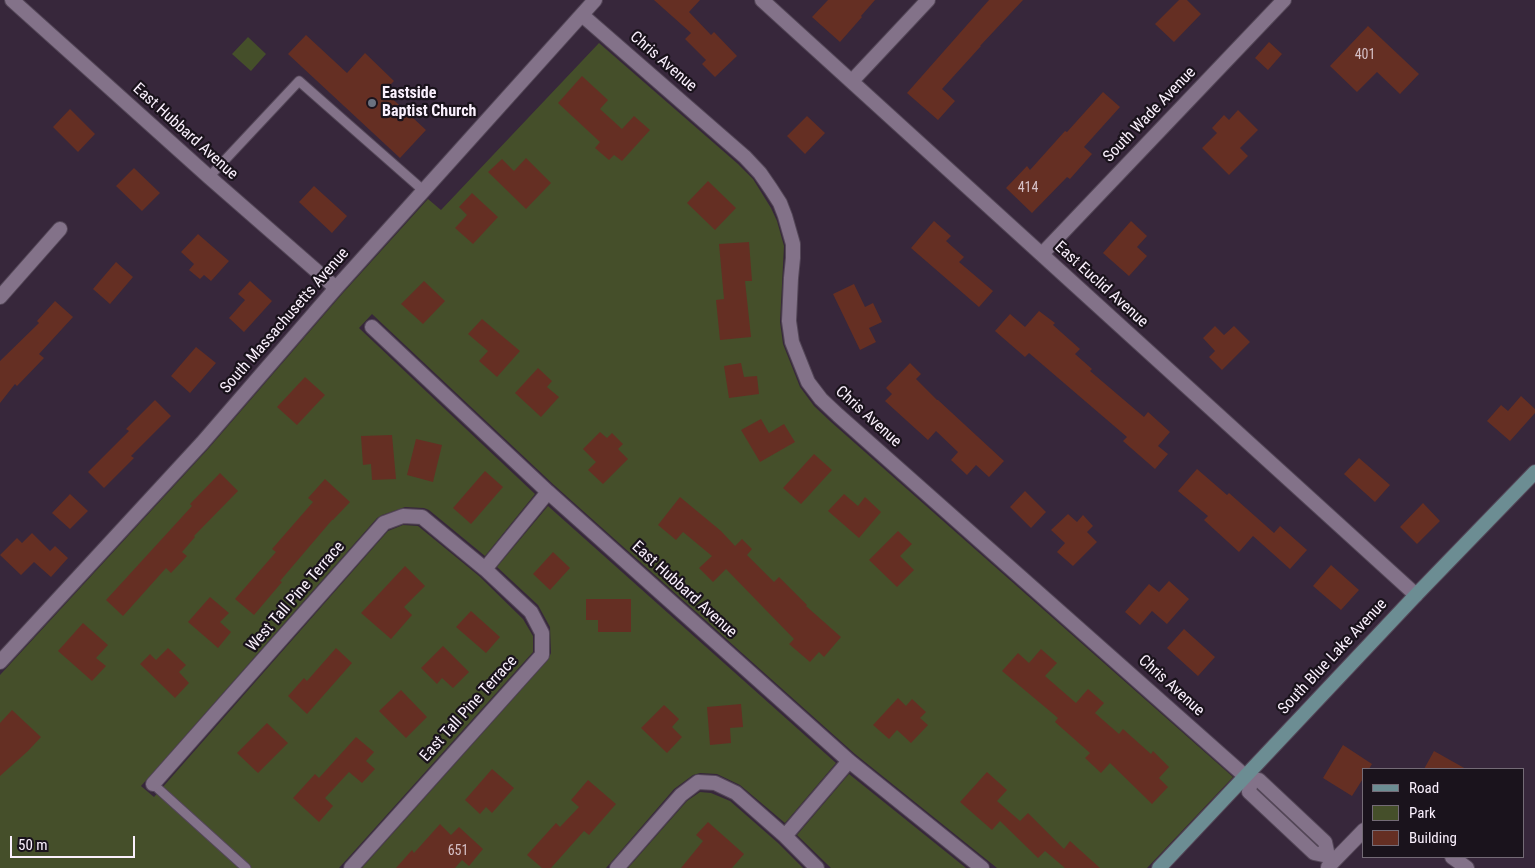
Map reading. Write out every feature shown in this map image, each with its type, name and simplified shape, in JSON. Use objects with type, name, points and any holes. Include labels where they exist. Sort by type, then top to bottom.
[{"type":"main road","name":"South Blue Lake Avenue","points":[[1159,868],[1248,779],[1416,595],[1535,472]]},
{"type":"street","name":"East Hubbard Avenue","points":[[12,0],[336,288]]},
{"type":"street","name":"South Massachusetts Avenue","points":[[3,655],[202,444],[336,288],[595,0]]},
{"type":"street","name":"East Euclid Avenue","points":[[762,0],[1416,595]]},
{"type":"street","points":[[852,81],[928,0]]},
{"type":"street","name":"South Wade Avenue","points":[[1042,254],[1284,0]]},
{"type":"street","name":"Chris Avenue","points":[[582,15],[745,157],[760,172],[780,203],[786,216],[793,244],[789,321],[792,342],[808,382],[821,399],[1248,779],[1259,780],[1325,842],[1329,862]]},
{"type":"street","points":[[0,297],[60,229]]},
{"type":"street","name":"East Hubbard Avenue","points":[[372,327],[548,492],[849,761],[982,868]]},
{"type":"street","points":[[485,569],[548,492]]},
{"type":"street","name":"West Tall Pine Terrace","points":[[153,784],[384,523],[403,516],[422,517],[485,569]]},
{"type":"street","name":"East Tall Pine Terrace","points":[[350,868],[542,655],[542,632],[531,612],[485,569]]},
{"type":"street","points":[[785,836],[849,761]]},
{"type":"street","points":[[617,868],[681,795],[698,782],[715,783],[736,793],[785,836],[817,868]]},
{"type":"street","points":[[1329,862],[1362,832]]},
{"type":"street","points":[[1453,858],[1467,868]]},
{"type":"lane","points":[[209,177],[299,81],[424,191]]},
{"type":"lane","points":[[153,784],[246,868]]},
{"type":"green space","points":[[248,37],[266,54],[251,71],[232,54]]},
{"type":"green space","points":[[599,43],[738,164],[753,179],[771,208],[784,246],[780,322],[783,344],[800,387],[814,406],[1233,777],[1147,868],[997,868],[855,754],[554,485],[372,314],[359,328],[535,494],[485,556],[429,510],[424,508],[405,507],[377,518],[141,786],[154,797],[388,531],[403,525],[418,526],[479,576],[523,619],[533,636],[533,652],[339,868],[0,868],[0,675],[208,449],[342,294],[428,199],[441,210]]},
{"type":"green space","points":[[548,506],[836,763],[785,823],[740,785],[717,774],[700,773],[693,775],[674,789],[606,868],[362,868],[548,660],[551,653],[550,627],[538,605],[497,567]]},
{"type":"green space","points":[[849,774],[966,868],[831,868],[797,835]]},
{"type":"green space","points":[[700,792],[711,793],[730,801],[778,843],[803,868],[628,868],[687,801]]},
{"type":"building","points":[[654,0],[700,0],[689,12],[711,35],[714,32],[737,56],[715,77],[702,64],[706,60],[685,39],[691,33]]},
{"type":"building","points":[[828,0],[875,0],[840,42],[812,17]]},
{"type":"building","points":[[989,0],[1023,0],[942,89],[955,101],[938,120],[907,93]]},
{"type":"building","points":[[1179,0],[1187,0],[1201,14],[1174,42],[1155,24]]},
{"type":"building","points":[[1368,26],[1419,74],[1400,94],[1377,72],[1357,92],[1330,66]]},
{"type":"building","points":[[306,35],[347,73],[365,53],[394,81],[384,91],[426,130],[400,158],[288,54]]},
{"type":"building","points":[[1269,42],[1282,54],[1268,70],[1255,58]]},
{"type":"building","points":[[582,76],[608,100],[600,109],[622,129],[634,116],[650,130],[622,161],[614,155],[609,160],[595,148],[600,142],[558,103]]},
{"type":"building","points":[[1103,92],[1120,107],[1084,147],[1092,154],[1070,179],[1067,177],[1032,213],[1006,188],[1027,166],[1030,170]]},
{"type":"building","points":[[70,109],[95,134],[78,152],[53,127]]},
{"type":"building","points":[[1238,110],[1258,130],[1240,148],[1248,156],[1229,175],[1202,148],[1217,133],[1212,128],[1224,115],[1229,120]]},
{"type":"building","points":[[807,116],[825,133],[805,154],[787,136]]},
{"type":"building","points":[[526,158],[551,183],[526,209],[488,172],[502,159],[514,171]]},
{"type":"building","points":[[134,168],[160,193],[142,211],[116,186]]},
{"type":"building","points":[[708,181],[736,208],[715,230],[687,203]]},
{"type":"building","points":[[314,186],[347,216],[332,233],[299,202]]},
{"type":"building","points":[[472,193],[498,217],[473,244],[455,228],[467,215],[459,207]]},
{"type":"building","points":[[934,221],[951,236],[946,241],[964,257],[959,262],[993,291],[979,307],[911,248]]},
{"type":"building","points":[[1131,221],[1147,236],[1137,247],[1147,256],[1129,276],[1103,253]]},
{"type":"building","points":[[198,234],[229,261],[211,281],[204,275],[200,279],[189,270],[194,264],[181,252]]},
{"type":"building","points":[[749,242],[752,281],[745,281],[751,337],[720,340],[716,300],[724,299],[719,244]]},
{"type":"building","points":[[116,262],[133,277],[110,304],[93,289]]},
{"type":"building","points":[[250,281],[272,301],[244,332],[229,318],[245,300],[238,294]]},
{"type":"building","points":[[424,281],[445,301],[423,324],[401,304]]},
{"type":"building","points":[[854,284],[865,307],[873,303],[882,322],[869,328],[876,342],[860,350],[833,294]]},
{"type":"building","points":[[55,301],[73,317],[39,354],[44,358],[17,386],[15,384],[0,403],[0,361],[39,323],[37,321]]},
{"type":"building","points":[[1039,311],[1055,323],[1053,325],[1080,349],[1075,354],[1092,369],[1090,371],[1144,417],[1148,412],[1170,432],[1158,446],[1168,454],[1155,469],[1123,441],[1127,437],[1029,353],[1025,357],[995,331],[1010,314],[1025,327]]},
{"type":"building","points":[[482,319],[520,351],[497,377],[479,361],[488,351],[468,334]]},
{"type":"building","points":[[1215,326],[1224,335],[1234,326],[1250,342],[1222,370],[1209,357],[1215,351],[1203,338]]},
{"type":"building","points":[[196,347],[216,363],[190,393],[171,376]]},
{"type":"building","points":[[741,363],[744,377],[757,376],[759,394],[729,398],[724,366]]},
{"type":"building","points":[[910,363],[921,374],[916,379],[1004,461],[989,477],[976,465],[967,475],[951,460],[958,452],[936,431],[928,440],[885,401],[892,394],[886,388]]},
{"type":"building","points":[[538,368],[552,381],[547,387],[559,397],[541,417],[515,393]]},
{"type":"building","points":[[305,377],[325,395],[297,425],[277,407]]},
{"type":"building","points":[[1521,396],[1535,409],[1535,413],[1510,441],[1487,421],[1501,405],[1508,411]]},
{"type":"building","points":[[155,400],[171,416],[131,456],[134,458],[104,488],[88,472],[129,431],[126,429]]},
{"type":"building","points":[[761,419],[769,433],[784,424],[795,442],[760,462],[741,430]]},
{"type":"building","points":[[600,432],[607,438],[612,433],[623,444],[618,449],[628,459],[603,484],[588,470],[596,462],[583,449]]},
{"type":"building","points":[[392,435],[396,479],[372,480],[371,464],[363,465],[361,436]]},
{"type":"building","points":[[416,439],[442,445],[433,482],[407,475]]},
{"type":"building","points":[[814,454],[832,470],[801,504],[783,488]]},
{"type":"building","points":[[1359,458],[1390,485],[1375,502],[1344,474]]},
{"type":"building","points":[[1197,469],[1227,495],[1229,493],[1274,533],[1280,526],[1307,550],[1290,569],[1253,536],[1239,552],[1204,520],[1208,516],[1178,491]]},
{"type":"building","points":[[485,471],[503,487],[471,524],[453,508]]},
{"type":"building","points":[[220,473],[238,491],[194,536],[182,552],[187,556],[171,573],[166,568],[123,616],[106,600],[192,506],[190,504]]},
{"type":"building","points":[[325,479],[350,502],[332,520],[280,581],[282,582],[254,615],[235,599],[276,552],[272,549],[313,502],[308,498]]},
{"type":"building","points":[[1025,491],[1046,512],[1031,528],[1010,507]]},
{"type":"building","points":[[70,494],[88,511],[70,529],[52,513]]},
{"type":"building","points":[[844,494],[858,506],[865,497],[881,512],[859,538],[828,511]]},
{"type":"building","points":[[680,497],[721,531],[735,546],[742,539],[752,549],[747,555],[774,582],[779,577],[806,606],[841,637],[824,657],[819,652],[810,662],[789,644],[794,639],[726,569],[713,582],[699,568],[712,556],[683,532],[676,540],[658,525]]},
{"type":"building","points":[[1423,503],[1440,521],[1417,544],[1400,527]]},
{"type":"building","points":[[1068,514],[1077,522],[1083,515],[1093,526],[1087,532],[1097,542],[1073,566],[1057,552],[1065,543],[1051,530]]},
{"type":"building","points":[[898,531],[912,544],[900,556],[914,570],[897,587],[869,560]]},
{"type":"building","points":[[32,533],[50,551],[55,546],[68,558],[51,577],[34,562],[21,575],[0,555],[17,538],[22,543]]},
{"type":"building","points":[[553,552],[570,568],[550,590],[533,574]]},
{"type":"building","points":[[1331,565],[1359,590],[1341,610],[1313,586]]},
{"type":"building","points":[[405,566],[425,586],[404,607],[412,615],[391,639],[361,613]]},
{"type":"building","points":[[1169,581],[1189,599],[1167,624],[1152,611],[1140,625],[1125,612],[1149,584],[1159,592]]},
{"type":"building","points":[[210,597],[229,613],[220,622],[231,632],[218,648],[188,622]]},
{"type":"building","points":[[586,599],[631,599],[631,632],[598,632],[598,620],[586,620]]},
{"type":"building","points":[[471,611],[500,637],[486,653],[456,627]]},
{"type":"building","points":[[83,623],[108,645],[96,658],[106,666],[92,681],[58,651]]},
{"type":"building","points":[[1184,629],[1215,657],[1198,676],[1167,648]]},
{"type":"building","points":[[443,646],[469,672],[453,688],[442,678],[437,684],[421,668]]},
{"type":"building","points":[[168,648],[186,665],[179,672],[189,683],[175,698],[140,664],[150,654],[156,660]]},
{"type":"building","points":[[336,648],[352,663],[307,714],[288,696],[304,678],[307,681]]},
{"type":"building","points":[[1041,649],[1057,663],[1045,676],[1076,703],[1088,689],[1104,703],[1095,713],[1119,734],[1123,729],[1151,754],[1153,751],[1169,767],[1159,778],[1168,787],[1152,804],[1110,763],[1101,773],[1085,758],[1090,753],[1055,722],[1058,718],[1002,671],[1018,653],[1029,663]]},
{"type":"building","points":[[401,690],[427,717],[406,738],[379,711]]},
{"type":"building","points":[[898,698],[906,706],[912,699],[926,712],[920,718],[928,725],[911,743],[897,730],[889,739],[873,725]]},
{"type":"building","points":[[741,704],[743,727],[730,728],[731,743],[710,745],[707,707]]},
{"type":"building","points":[[664,705],[679,719],[672,727],[682,737],[667,753],[641,728]]},
{"type":"building","points":[[12,710],[41,737],[0,776],[0,723]]},
{"type":"building","points":[[267,723],[288,743],[258,773],[237,753]]},
{"type":"building","points":[[356,737],[374,752],[366,761],[375,769],[362,783],[349,772],[325,798],[333,806],[319,822],[293,798],[315,774],[319,778]]},
{"type":"building","points":[[1343,745],[1372,764],[1370,768],[1362,768],[1362,780],[1352,796],[1323,778]]},
{"type":"building","points":[[1434,751],[1464,768],[1425,768]]},
{"type":"building","points":[[492,769],[514,788],[492,813],[486,807],[480,814],[465,800]]},
{"type":"building","points":[[987,772],[1007,790],[997,801],[1020,821],[1028,813],[1064,849],[1070,841],[1100,868],[1065,868],[1045,851],[1038,858],[1000,821],[992,830],[960,802]]},
{"type":"building","points":[[588,780],[616,804],[589,835],[584,831],[551,868],[542,868],[527,855],[556,823],[560,827],[579,807],[571,800]]},
{"type":"building","points":[[708,822],[744,854],[732,868],[681,868],[703,841],[696,835]]},
{"type":"building","points":[[440,824],[451,835],[459,827],[483,849],[469,866],[462,860],[455,868],[396,868],[412,850],[414,853]]},
{"type":"place","name":"Eastside Baptist Church","points":[[372,103]]}]
